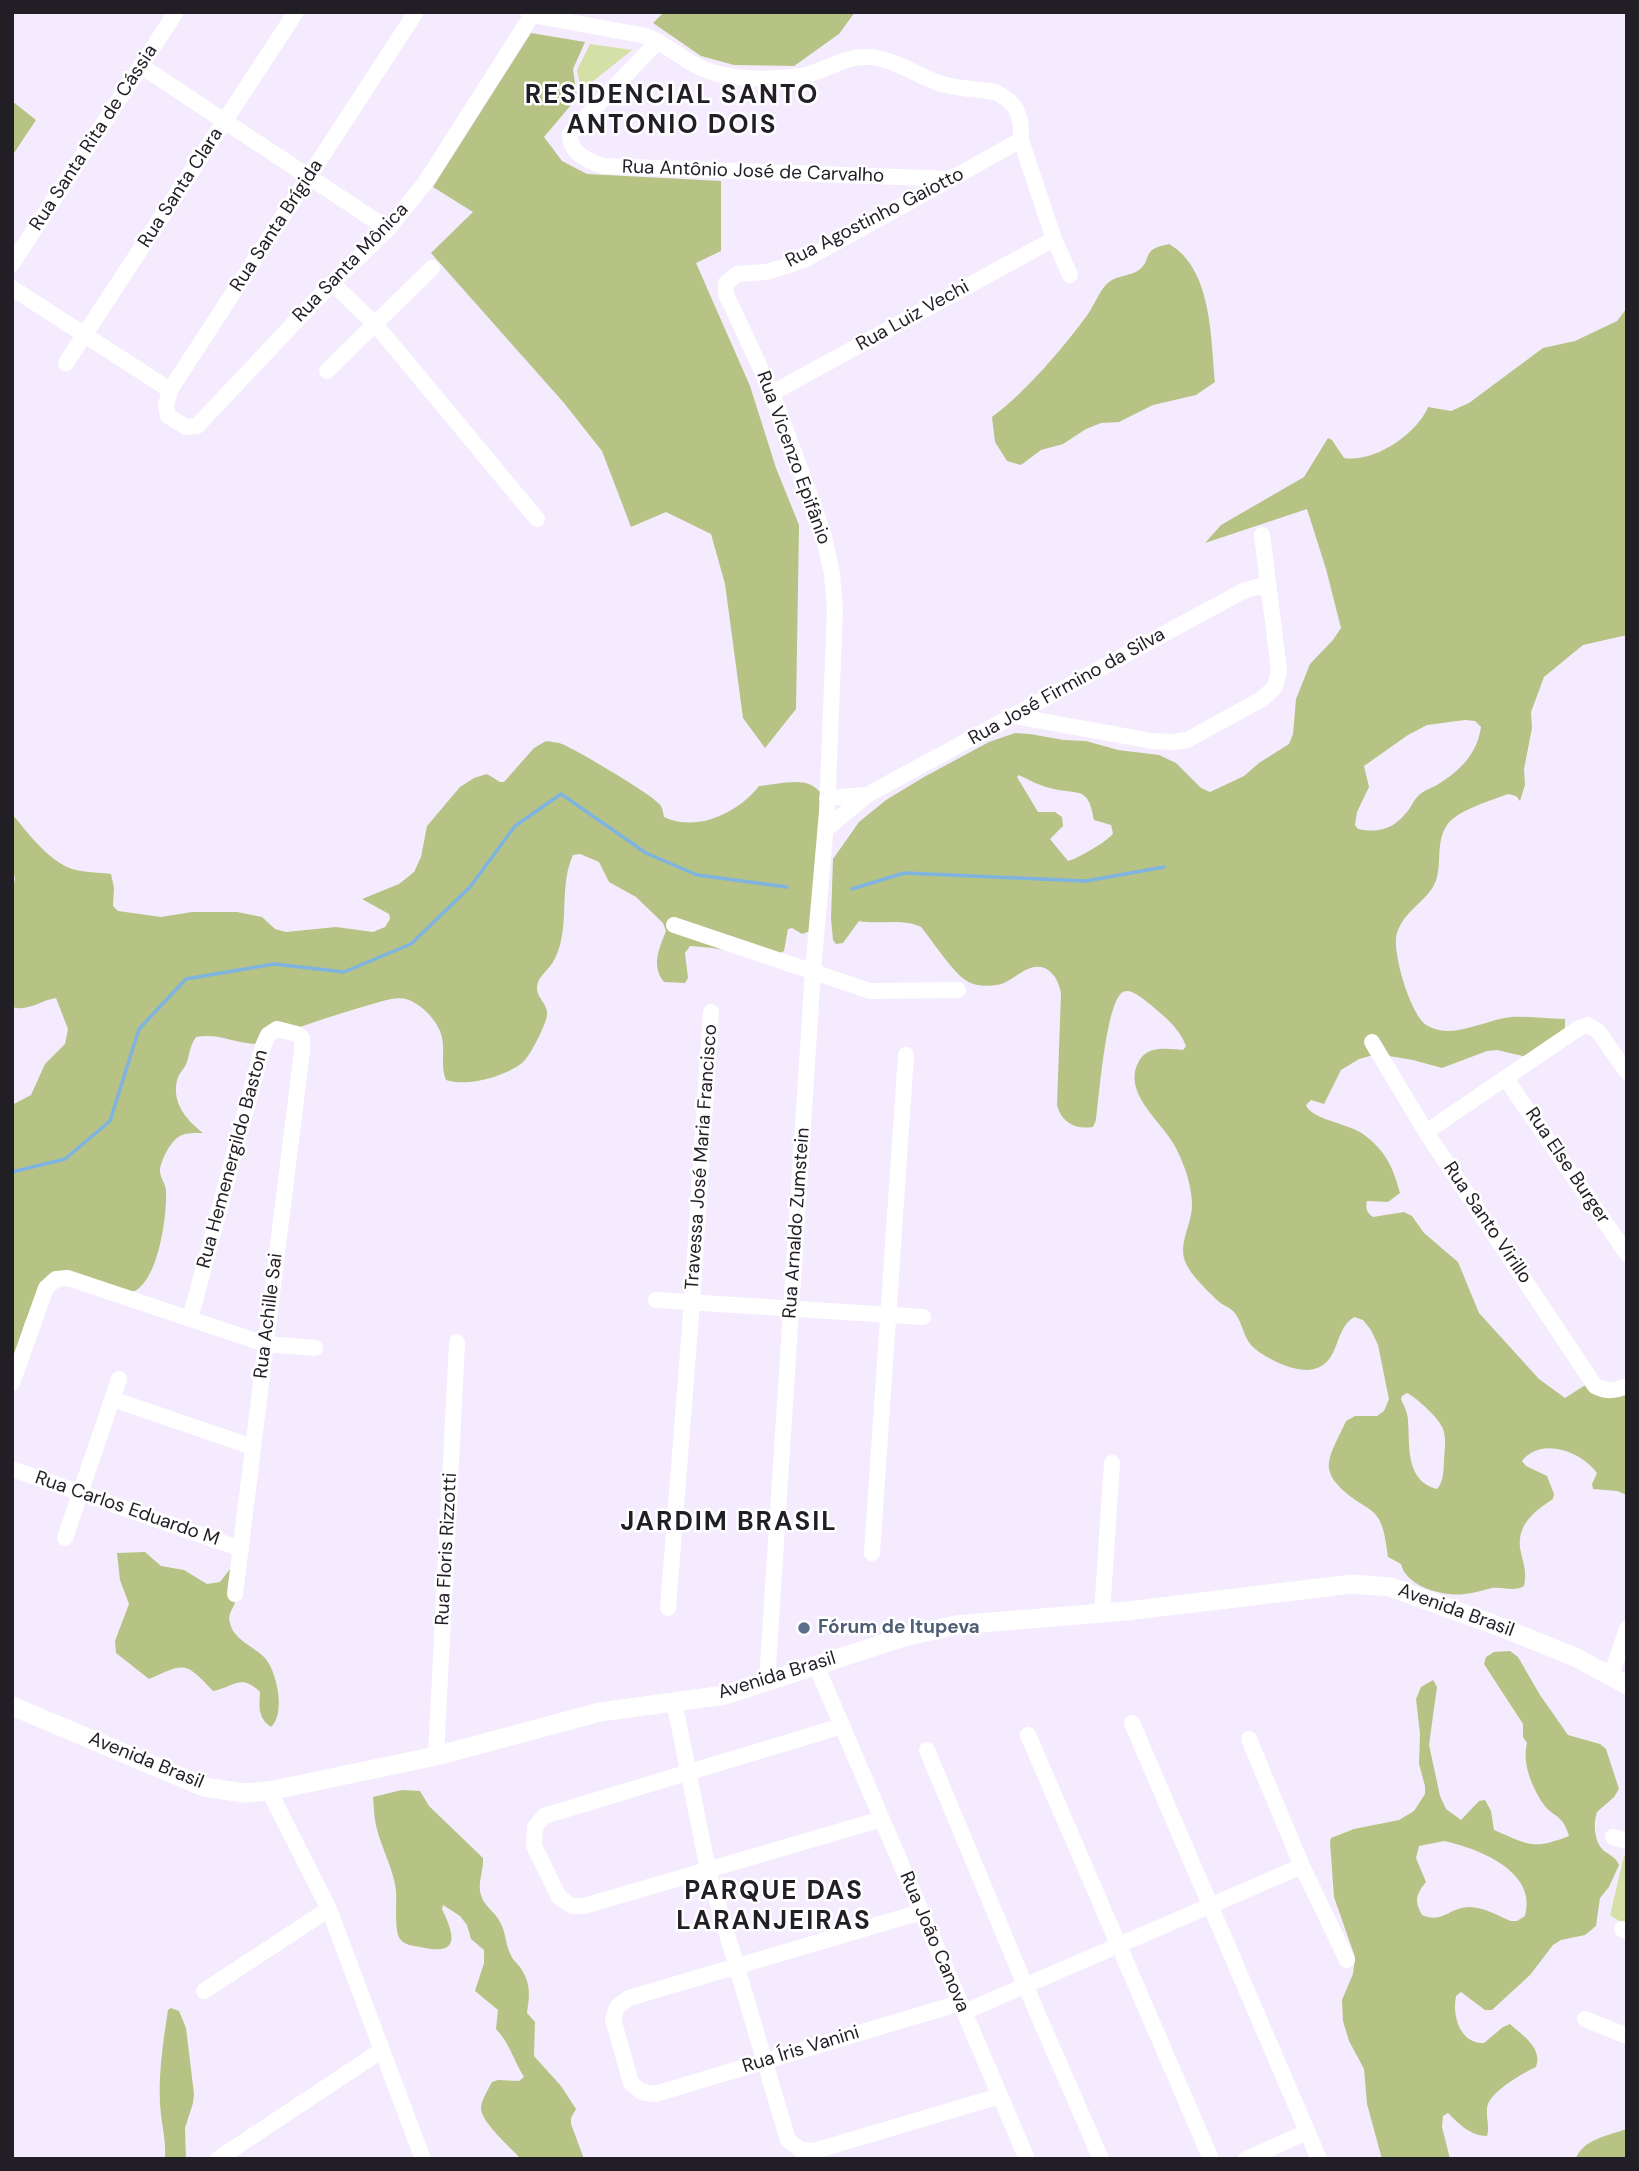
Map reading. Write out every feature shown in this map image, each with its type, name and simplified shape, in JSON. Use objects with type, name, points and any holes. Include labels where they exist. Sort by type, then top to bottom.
[{"type":"main road","name":"Avenida Brasil","points":[[12,1706],[204,1787],[244,1793],[269,1791],[436,1756],[600,1712],[725,1695],[904,1637],[956,1625],[1102,1613],[1352,1584],[1390,1587],[1575,1657],[1619,1680]]},
{"type":"street","name":"Rua Santa Rita de Cássia","points":[[12,264],[176,12]]},
{"type":"street","name":"Rua Santa Clara","points":[[66,363],[296,12]]},
{"type":"street","name":"Rua Santa Brígida","points":[[170,390],[416,12]]},
{"type":"street","points":[[531,14],[646,36],[659,41],[701,68],[729,76],[803,76],[856,58],[867,57],[880,58],[941,84],[995,92],[1008,99],[1018,110],[1021,140],[1054,239],[1070,275]]},
{"type":"street","name":"Rua Santa Mônica","points":[[170,390],[166,405],[168,416],[186,426],[197,426],[332,283],[388,229],[425,183],[531,14]]},
{"type":"street","name":"Rua Antônio José de Carvalho","points":[[659,41],[569,134],[569,139],[586,161],[603,166],[953,179]]},
{"type":"street","points":[[141,66],[388,229]]},
{"type":"street","name":"Rua Agostinho Gaiotto","points":[[726,283],[737,274],[766,272],[804,260],[1021,140]]},
{"type":"street","points":[[894,177],[908,203]]},
{"type":"street","name":"Rua Luiz Vechi","points":[[772,393],[1054,239]]},
{"type":"street","points":[[327,371],[432,268]]},
{"type":"street","points":[[332,283],[375,324],[537,519]]},
{"type":"street","name":"Rua Vicenzo Epifânio","points":[[726,283],[726,294],[772,393],[824,537],[832,574],[834,631],[828,765]]},
{"type":"street","points":[[12,288],[170,390]]},
{"type":"street","points":[[1014,716],[1152,741],[1172,742],[1187,740],[1262,699],[1275,687],[1279,670],[1262,535]]},
{"type":"street","name":"Rua José Firmino da Silva","points":[[826,829],[867,795],[1243,591],[1257,587],[1269,588]]},
{"type":"street","name":"Rua Arnaldo Zumstein","points":[[767,1681],[813,971],[826,829],[828,765]]},
{"type":"street","name":"Rua José Firmino da Silva","points":[[827,798],[867,795]]},
{"type":"street","points":[[674,925],[870,991],[958,990]]},
{"type":"street","name":"Travessa José Maria Francisco","points":[[668,1608],[711,1012]]},
{"type":"street","points":[[1426,1132],[1579,1028],[1588,1025],[1598,1031],[1627,1072]]},
{"type":"street","name":"Rua Hemenergildo Baston","points":[[190,1319],[263,1046],[268,1035],[277,1029],[302,1038]]},
{"type":"street","name":"Rua Achille Sai","points":[[235,1594],[302,1038]]},
{"type":"street","name":"Rua Santo Virillo","points":[[1372,1042],[1426,1132],[1595,1386],[1604,1390],[1620,1388]]},
{"type":"street","points":[[873,1553],[906,1055]]},
{"type":"street","name":"Rua Else Burger","points":[[1506,1079],[1627,1254]]},
{"type":"street","points":[[12,1382],[46,1288],[56,1279],[68,1278],[265,1344],[315,1348]]},
{"type":"street","points":[[656,1300],[923,1317]]},
{"type":"street","name":"Rua Floris Rizzotti","points":[[436,1756],[457,1342]]},
{"type":"street","points":[[65,1538],[119,1379]]},
{"type":"street","points":[[112,1399],[253,1447]]},
{"type":"street","points":[[1102,1613],[1112,1463]]},
{"type":"street","name":"Rua Carlos Eduardo M","points":[[12,1469],[241,1549]]},
{"type":"street","points":[[1619,1680],[1627,1629]]},
{"type":"street","name":"Rua João Canova","points":[[817,1665],[1027,2159]]},
{"type":"street","points":[[674,1701],[708,1870],[788,2140],[801,2150],[814,2151],[1000,2096]]},
{"type":"street","points":[[1132,1723],[1319,2159]]},
{"type":"street","points":[[842,1726],[544,1816],[535,1828],[534,1846],[559,1897],[572,1906],[584,1906],[882,1819]]},
{"type":"street","points":[[1028,1735],[1211,2159]]},
{"type":"street","points":[[1249,1739],[1302,1866],[1347,1960]]},
{"type":"street","points":[[928,1750],[1025,1985],[1101,2159]]},
{"type":"street","points":[[269,1791],[329,1909],[423,2159]]},
{"type":"street","name":"Rua Íris Vanini","points":[[737,1966],[629,1998],[617,2007],[612,2019],[631,2083],[642,2092],[655,2094],[962,2007],[1025,1985],[1302,1866]]},
{"type":"street","points":[[204,1991],[329,1909]]},
{"type":"street","points":[[737,1966],[921,1912]]},
{"type":"street","points":[[1585,2019],[1627,2036]]},
{"type":"street","points":[[218,2159],[382,2050]]},
{"type":"street","points":[[1247,2159],[1307,2132]]},
{"type":"green space","points":[[664,12],[855,12],[839,34],[794,66],[734,65],[701,56],[653,23]]},
{"type":"green space","points":[[531,33],[585,42],[573,69],[577,98],[544,137],[562,161],[587,174],[721,181],[721,251],[696,263],[750,386],[776,468],[799,525],[796,709],[765,748],[743,718],[725,584],[711,534],[666,512],[631,527],[602,451],[564,403],[431,253],[473,212],[433,187]]},
{"type":"green space","points":[[590,44],[632,50],[581,91],[577,70]]},
{"type":"green space","points":[[12,101],[36,120],[12,156]]},
{"type":"green space","points":[[1169,244],[1183,255],[1194,270],[1201,287],[1210,326],[1215,382],[1196,395],[1153,405],[1119,422],[1101,423],[1086,429],[1063,444],[1041,450],[1021,465],[1007,461],[995,442],[992,417],[1031,383],[1056,355],[1088,314],[1106,285],[1139,270],[1150,252]]},
{"type":"green space","points":[[1627,308],[1627,635],[1583,645],[1544,677],[1531,712],[1532,728],[1524,769],[1525,785],[1520,801],[1516,796],[1508,794],[1466,811],[1447,825],[1441,840],[1438,872],[1433,887],[1404,919],[1396,942],[1409,998],[1428,1026],[1448,1031],[1511,1017],[1524,1017],[1565,1019],[1565,1031],[1527,1057],[1497,1050],[1487,1051],[1442,1068],[1377,1054],[1359,1059],[1341,1070],[1324,1104],[1311,1100],[1306,1105],[1322,1118],[1357,1130],[1378,1147],[1391,1167],[1400,1193],[1388,1202],[1367,1201],[1368,1212],[1373,1217],[1404,1212],[1412,1216],[1424,1233],[1458,1262],[1479,1313],[1539,1379],[1565,1398],[1587,1384],[1627,1391],[1627,1495],[1617,1491],[1593,1489],[1592,1484],[1597,1473],[1572,1453],[1550,1448],[1530,1453],[1522,1461],[1526,1466],[1547,1476],[1554,1494],[1553,1499],[1539,1509],[1523,1527],[1520,1543],[1525,1573],[1524,1586],[1447,1594],[1427,1589],[1410,1579],[1401,1564],[1388,1557],[1379,1519],[1342,1489],[1330,1472],[1331,1455],[1346,1421],[1355,1416],[1377,1416],[1384,1411],[1389,1399],[1378,1345],[1371,1330],[1363,1320],[1354,1317],[1347,1323],[1329,1360],[1323,1365],[1307,1370],[1290,1367],[1256,1350],[1246,1337],[1234,1312],[1208,1291],[1186,1264],[1183,1251],[1192,1205],[1188,1179],[1175,1146],[1143,1103],[1135,1082],[1139,1061],[1148,1052],[1159,1049],[1183,1050],[1186,1046],[1175,1027],[1139,996],[1129,991],[1123,992],[1117,999],[1108,1031],[1096,1120],[1093,1127],[1070,1124],[1057,1105],[1061,993],[1054,976],[1046,969],[1035,967],[1000,984],[986,986],[971,983],[955,971],[921,927],[914,924],[859,921],[843,943],[836,944],[833,940],[831,918],[833,859],[859,822],[886,800],[989,742],[1015,733],[1086,741],[1118,750],[1159,755],[1176,763],[1201,788],[1210,792],[1244,776],[1289,744],[1293,734],[1296,699],[1310,664],[1341,628],[1307,509],[1205,543],[1221,525],[1304,477],[1328,438],[1344,458],[1368,456],[1381,451],[1414,427],[1428,407],[1451,411],[1469,403],[1543,348],[1575,341],[1617,321]],"holes":[[[1475,721],[1481,727],[1476,745],[1460,768],[1420,794],[1401,819],[1390,827],[1372,831],[1358,829],[1355,825],[1357,812],[1369,787],[1364,766],[1427,725]],[[1019,775],[1046,787],[1080,793],[1089,801],[1094,820],[1111,825],[1113,833],[1092,849],[1068,861],[1050,839],[1063,826],[1062,817],[1055,812],[1038,812],[1017,777]],[[1407,1393],[1417,1400],[1433,1414],[1443,1429],[1443,1473],[1437,1489],[1419,1479],[1414,1471],[1408,1418],[1402,1396]]]},
{"type":"green space","points":[[546,741],[562,744],[615,774],[656,801],[662,807],[664,817],[677,821],[690,823],[716,817],[740,804],[759,786],[796,782],[813,786],[824,799],[810,931],[802,934],[792,928],[788,929],[784,951],[769,956],[690,946],[685,953],[688,978],[685,983],[664,982],[657,963],[666,931],[663,923],[636,897],[609,882],[599,862],[580,854],[573,855],[565,889],[560,945],[554,961],[541,977],[537,987],[546,1008],[546,1021],[525,1060],[505,1073],[475,1081],[446,1080],[438,1027],[420,1006],[402,998],[340,1014],[255,1044],[212,1036],[196,1037],[178,1077],[176,1094],[181,1109],[203,1133],[186,1134],[174,1140],[160,1167],[166,1191],[165,1215],[156,1258],[145,1281],[138,1289],[128,1293],[45,1283],[25,1322],[12,1365],[12,1105],[31,1095],[45,1064],[65,1044],[68,1029],[56,998],[29,1007],[12,1007],[12,896],[15,878],[12,870],[12,814],[37,844],[67,867],[111,874],[114,888],[113,906],[118,911],[161,917],[192,912],[237,912],[262,917],[275,929],[286,932],[336,927],[373,932],[385,927],[390,919],[389,914],[362,899],[399,884],[414,872],[421,857],[427,826],[460,787],[487,774],[504,782],[534,748]]},
{"type":"green space","points":[[145,1552],[161,1566],[184,1570],[207,1584],[220,1582],[230,1569],[236,1569],[236,1598],[229,1620],[235,1634],[264,1657],[273,1672],[279,1703],[276,1721],[271,1727],[262,1716],[260,1692],[248,1683],[237,1683],[213,1691],[196,1674],[184,1668],[170,1670],[149,1679],[116,1653],[115,1641],[129,1604],[120,1580],[117,1553]]},
{"type":"green space","points":[[1510,1651],[1518,1657],[1568,1735],[1600,1744],[1606,1749],[1619,1789],[1597,1812],[1595,1832],[1600,1846],[1619,1865],[1609,1887],[1600,1898],[1596,1926],[1585,1935],[1561,1940],[1553,1945],[1530,1975],[1492,2010],[1485,2010],[1461,1992],[1456,1996],[1457,2020],[1469,2039],[1484,2043],[1510,2024],[1530,2043],[1537,2054],[1536,2067],[1499,2090],[1489,2103],[1487,2136],[1471,2132],[1448,2113],[1443,2116],[1442,2127],[1450,2159],[1382,2159],[1367,2104],[1364,2069],[1349,2041],[1343,2021],[1342,2000],[1353,1974],[1355,1957],[1334,1897],[1330,1842],[1331,1838],[1354,1829],[1399,1820],[1414,1811],[1425,1794],[1419,1764],[1420,1734],[1416,1699],[1421,1687],[1433,1680],[1437,1687],[1429,1745],[1440,1796],[1446,1809],[1461,1820],[1479,1801],[1485,1800],[1491,1811],[1494,1830],[1531,1844],[1547,1843],[1569,1836],[1560,1819],[1542,1802],[1531,1781],[1523,1724],[1484,1664],[1486,1657],[1494,1652]],"holes":[[[1444,1841],[1488,1856],[1514,1874],[1527,1900],[1525,1916],[1511,1921],[1475,1907],[1462,1908],[1436,1918],[1422,1915],[1417,1898],[1426,1882],[1416,1858],[1419,1846]]]},
{"type":"green space","points":[[402,1790],[420,1791],[429,1806],[483,1858],[481,1895],[500,1922],[511,1955],[528,1983],[527,2013],[535,2022],[534,2056],[561,2086],[576,2109],[571,2124],[584,2159],[521,2159],[491,2128],[483,2115],[482,2102],[492,2082],[519,2081],[524,2077],[496,2029],[498,2010],[475,1991],[484,1963],[484,1950],[471,1939],[467,1925],[460,1916],[443,1905],[451,1942],[448,1947],[442,1949],[409,1945],[398,1935],[395,1883],[376,1825],[373,1797]]},
{"type":"green space","points":[[1624,1856],[1627,1856],[1627,1926],[1610,1915]]},
{"type":"green space","points":[[171,2008],[179,2011],[186,2028],[194,2094],[185,2128],[186,2159],[165,2159],[160,2076],[168,2010]]},
{"type":"green space","points":[[1627,2129],[1627,2159],[1576,2159],[1590,2143]]},
{"type":"waterway","points":[[12,1172],[65,1159],[110,1121],[139,1029],[186,979],[274,964],[344,972],[411,944],[470,887],[515,826],[561,794],[646,853],[697,875],[787,887]]},
{"type":"waterway","points":[[852,889],[904,873],[1086,881],[1164,867]]},
{"type":"place","name":"Fórum de Itupeva","points":[[804,1628]]},
{"type":"district","name":"RESIDENCIAL SANTO ANTONIO DOIS","points":[[672,111]]},
{"type":"district","name":"JARDIM BRASIL","points":[[729,1523]]},
{"type":"district","name":"PARQUE DAS LARANJEIRAS","points":[[774,1907]]}]
